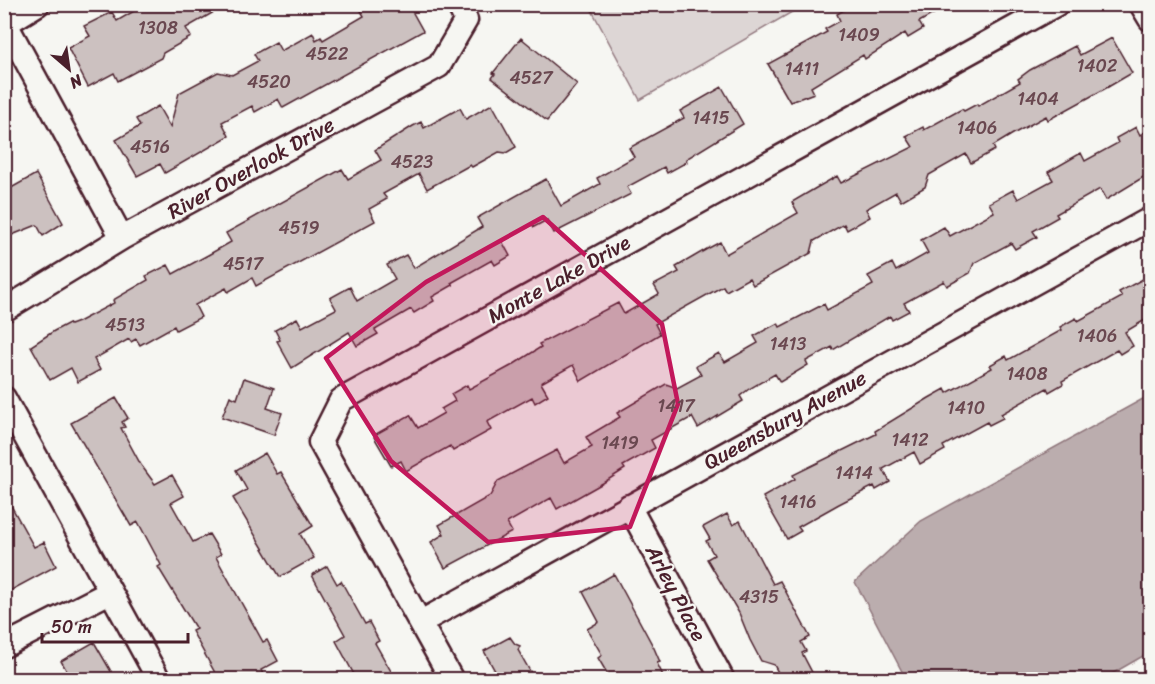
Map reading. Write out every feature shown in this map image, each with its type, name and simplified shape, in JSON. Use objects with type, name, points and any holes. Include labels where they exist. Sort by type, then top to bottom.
[{"type":"street","points":[[38,4],[5,25],[122,238]]},
{"type":"street","name":"River Overlook Drive","points":[[4,310],[122,238],[439,66],[466,20],[458,4]]},
{"type":"street","name":"Monte Lake Drive","points":[[452,680],[320,442],[341,400],[1057,4]]},
{"type":"street","points":[[1141,4],[1150,19]]},
{"type":"street","name":"Queensbury Avenue","points":[[421,622],[1150,219]]},
{"type":"street","points":[[4,398],[159,680]]},
{"type":"street","name":"Arley Place","points":[[629,506],[723,680]]},
{"type":"street","points":[[4,646],[110,592]]},
{"type":"highlighted area","points":[[543,217],[662,324],[678,404],[630,527],[488,542],[391,461],[326,358],[426,282]]},
{"type":"shaded area","points":[[589,5],[804,5],[640,100]]},
{"type":"shaded area","points":[[1150,395],[1150,652],[1103,679],[906,679],[855,582],[921,521]]},
{"type":"building","points":[[146,4],[228,4],[186,28],[191,37],[163,53],[161,58],[118,81],[114,73],[88,87],[68,48],[90,36],[84,26],[112,12],[117,21]]},
{"type":"building","points":[[357,4],[408,4],[423,31],[283,108],[278,99],[255,112],[252,106],[222,122],[229,136],[165,173],[160,164],[137,176],[116,140],[140,126],[136,119],[158,106],[170,127],[179,93],[218,72],[232,75],[258,61],[254,54],[276,42],[281,51],[313,33],[316,40],[321,37],[323,40],[364,16]]},
{"type":"building","points":[[854,4],[951,4],[919,22],[923,29],[908,38],[905,33],[865,59],[863,55],[811,87],[814,93],[790,102],[768,64],[827,32],[825,29],[840,21],[837,14]]},
{"type":"building","points":[[521,38],[577,84],[547,121],[492,78],[495,74],[493,73]]},
{"type":"building","points":[[1112,38],[1132,73],[1048,120],[1046,116],[1013,134],[993,146],[995,150],[971,163],[966,154],[929,175],[925,187],[901,201],[896,192],[866,209],[870,217],[847,230],[844,224],[814,241],[811,253],[753,285],[749,278],[726,291],[723,286],[655,324],[660,334],[581,381],[573,365],[541,383],[548,395],[535,403],[532,397],[487,422],[491,430],[453,451],[450,446],[406,471],[401,461],[391,466],[374,437],[410,415],[418,428],[444,413],[441,409],[455,401],[451,394],[467,385],[469,389],[511,366],[541,347],[539,344],[618,303],[624,314],[659,294],[654,285],[679,272],[676,267],[707,249],[720,242],[726,254],[798,213],[792,202],[816,188],[837,176],[841,183],[913,147],[906,136],[923,127],[924,130],[962,109],[964,111],[977,104],[978,106],[1020,82],[1018,79],[1030,70],[1075,46],[1080,55]]},
{"type":"building","points":[[722,87],[743,124],[686,159],[687,162],[667,173],[664,167],[627,187],[631,194],[554,233],[547,220],[534,227],[532,224],[502,241],[510,256],[495,265],[492,260],[451,283],[453,285],[432,297],[434,301],[414,313],[411,309],[375,330],[378,334],[357,346],[349,332],[292,368],[277,341],[280,340],[275,330],[297,318],[302,327],[336,309],[330,298],[350,287],[357,301],[395,279],[387,265],[406,255],[414,268],[482,227],[477,218],[546,179],[561,206],[600,184],[597,178],[634,157],[629,148],[684,118],[680,111]]},
{"type":"building","points":[[492,104],[516,147],[506,153],[499,152],[472,167],[470,165],[427,189],[419,174],[383,194],[387,199],[369,209],[375,221],[256,286],[252,278],[228,292],[226,288],[195,305],[201,317],[176,330],[174,326],[140,345],[136,339],[131,342],[129,339],[94,359],[100,370],[78,382],[71,368],[50,380],[31,346],[54,331],[69,323],[70,325],[78,322],[114,303],[113,300],[148,280],[146,276],[168,265],[173,274],[208,255],[231,242],[226,233],[342,169],[348,179],[381,160],[375,150],[413,126],[421,122],[424,128],[460,108],[466,119]]},
{"type":"building","points":[[1136,127],[1140,135],[1150,129],[1150,173],[1106,200],[1100,189],[1056,214],[1058,217],[1033,231],[1037,237],[1015,249],[1011,243],[974,263],[970,273],[947,286],[944,281],[904,303],[909,311],[892,320],[890,316],[833,350],[832,347],[806,361],[808,365],[780,382],[775,374],[740,396],[743,401],[698,428],[692,417],[651,440],[655,448],[623,466],[625,469],[603,483],[557,509],[551,498],[507,523],[512,532],[445,568],[431,542],[444,534],[439,525],[490,496],[498,481],[557,450],[564,463],[592,447],[586,437],[620,417],[617,413],[666,384],[677,388],[701,375],[696,366],[719,353],[725,362],[758,343],[754,336],[778,323],[780,327],[824,304],[827,310],[873,285],[868,276],[892,263],[896,271],[928,253],[921,240],[944,227],[950,236],[994,212],[989,203],[1013,190],[1018,199],[1053,180],[1048,172],[1081,153],[1085,161],[1118,143],[1116,138]]},
{"type":"building","points":[[36,174],[63,223],[43,236],[37,225],[12,235],[4,222],[4,192]]},
{"type":"building","points":[[1150,275],[1150,317],[1125,332],[1133,346],[1120,354],[1117,350],[1062,381],[1063,384],[1049,392],[1047,388],[1001,414],[1003,418],[989,425],[987,422],[943,446],[945,450],[920,464],[914,452],[883,469],[890,482],[876,490],[874,486],[839,504],[798,527],[801,531],[787,539],[763,497],[795,479],[793,475],[876,434],[875,431],[945,389],[947,393],[992,368],[990,365],[1006,356],[1008,360],[1062,330],[1060,327],[1076,318],[1078,321],[1122,297],[1119,292]]},
{"type":"building","points":[[244,378],[274,388],[267,408],[282,413],[274,435],[222,417],[230,396],[237,399]]},
{"type":"building","points":[[116,398],[128,418],[122,422],[125,427],[121,428],[141,465],[155,484],[172,475],[184,496],[171,503],[193,542],[209,534],[221,554],[216,557],[263,642],[267,640],[278,661],[261,670],[266,680],[219,680],[192,631],[196,629],[158,567],[161,565],[138,522],[131,526],[71,423]]},
{"type":"building","points":[[265,453],[277,474],[281,472],[313,526],[300,534],[314,558],[280,577],[233,498],[247,490],[236,470]]},
{"type":"building","points":[[4,493],[34,547],[44,542],[56,566],[4,594]]},
{"type":"building","points":[[727,514],[733,525],[740,521],[773,584],[780,581],[810,637],[801,642],[806,651],[802,653],[816,680],[782,680],[774,665],[761,661],[739,613],[707,559],[714,555],[706,541],[710,539],[703,527]]},
{"type":"building","points":[[327,566],[337,584],[341,581],[365,624],[369,622],[379,641],[375,643],[396,680],[357,680],[336,641],[345,635],[312,575]]},
{"type":"building","points":[[614,574],[654,648],[660,662],[657,663],[665,680],[611,680],[598,658],[602,655],[587,629],[599,622],[583,592]]},
{"type":"building","points":[[510,637],[515,644],[520,646],[518,650],[535,680],[500,680],[484,651]]},
{"type":"building","points":[[94,642],[116,680],[72,680],[61,661]]}]
